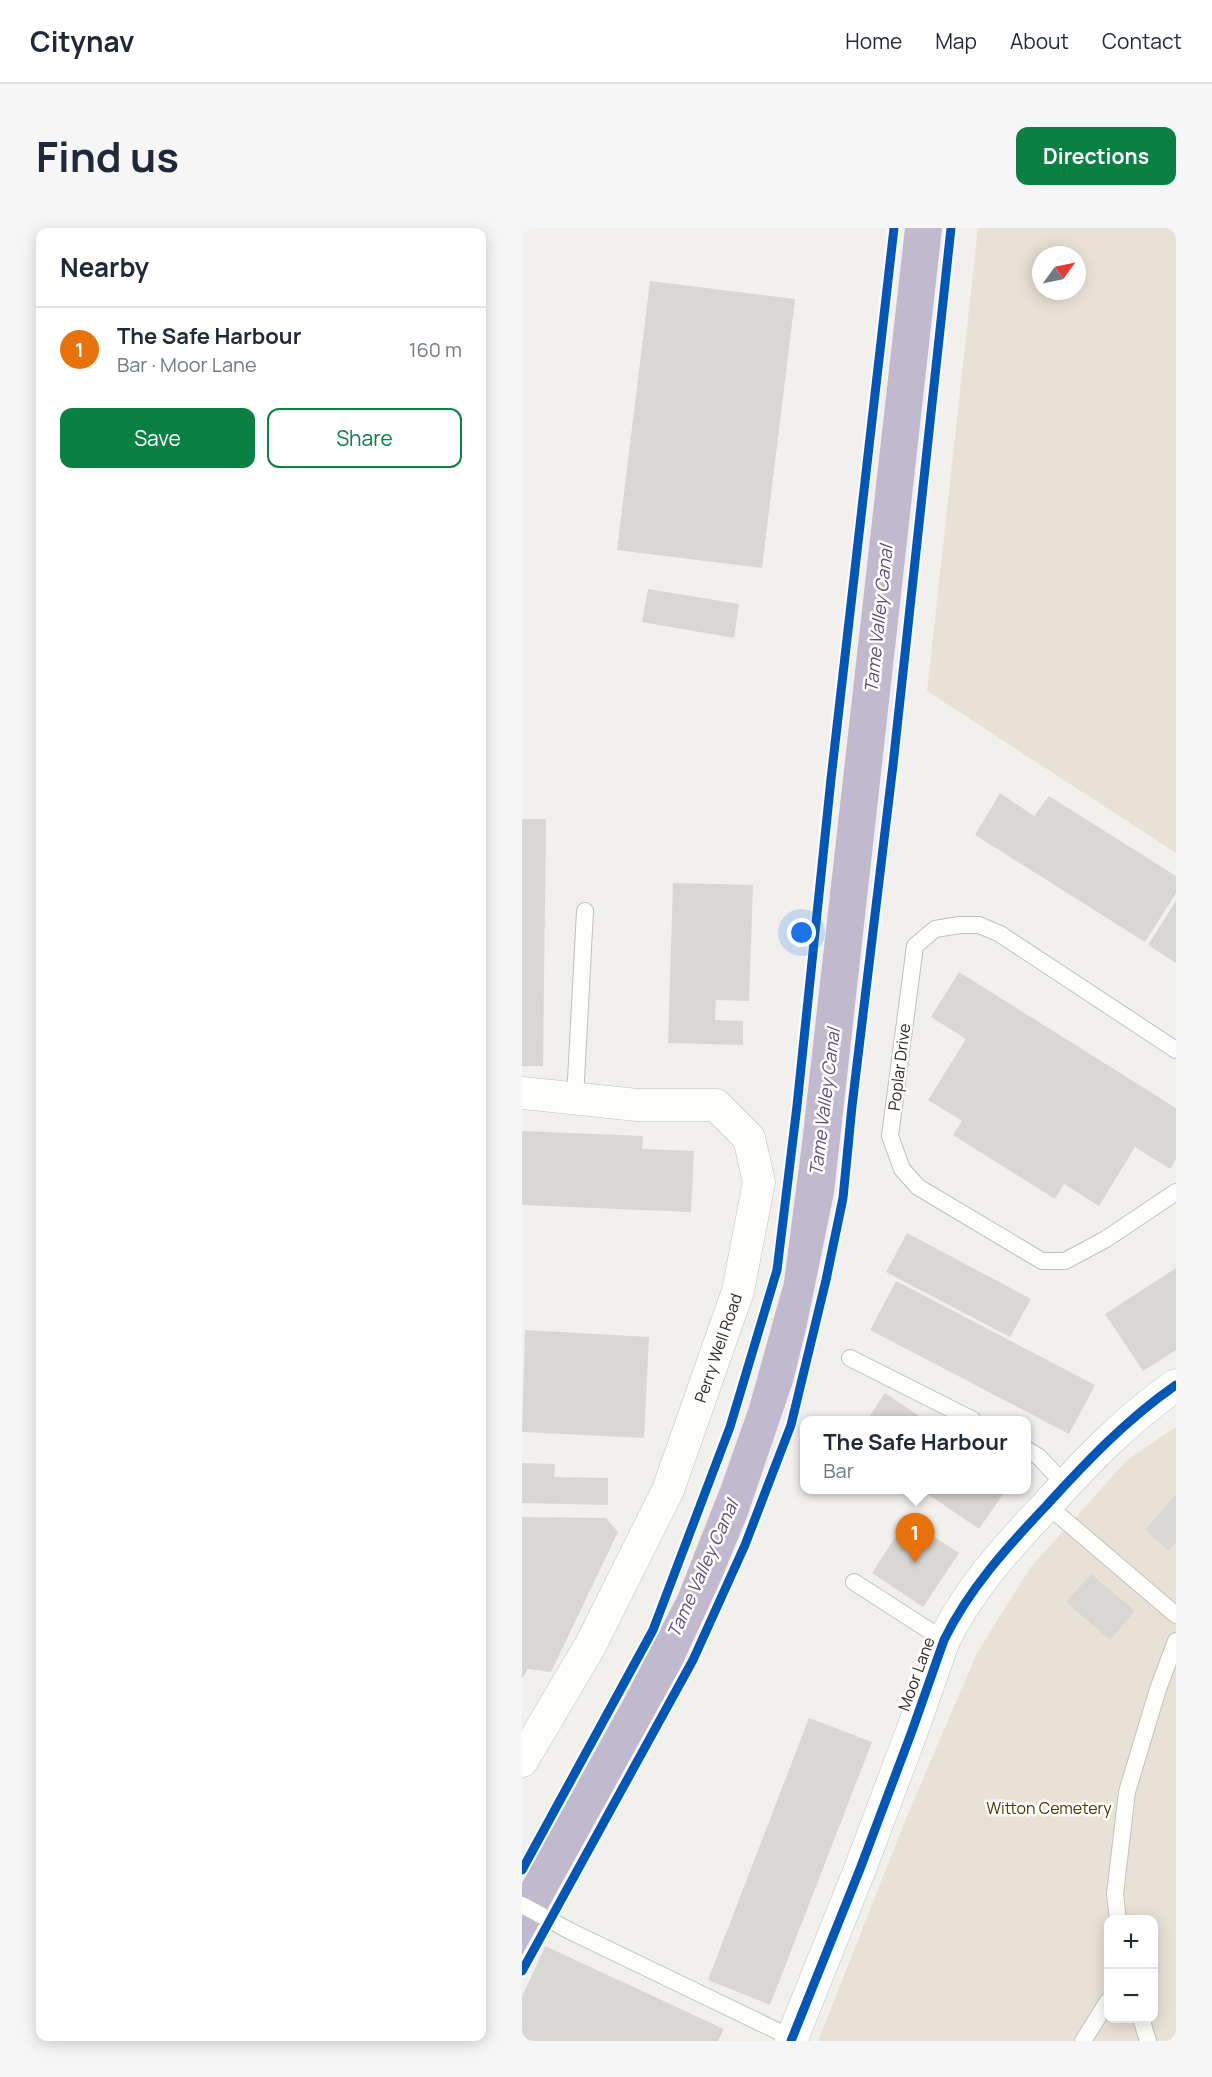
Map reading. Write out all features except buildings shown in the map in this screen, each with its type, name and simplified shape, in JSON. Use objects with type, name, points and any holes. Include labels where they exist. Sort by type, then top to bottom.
[{"type":"street","name":"Perry Well Road","points":[[522,1093],[637,1105],[717,1105],[749,1138],[759,1182],[738,1291],[669,1490],[590,1647],[522,1761]]},
{"type":"street","name":"Moor Lane","points":[[792,2039],[864,1858],[950,1626],[995,1560],[1095,1452],[1176,1385]]},
{"type":"lane","points":[[575,1098],[585,911]]},
{"type":"lane","name":"Poplar Drive","points":[[1176,1050],[1000,934],[979,925],[935,929],[915,946],[890,1136],[902,1169],[918,1187],[1042,1261],[1065,1261],[1106,1239],[1176,1192]]},
{"type":"lane","points":[[850,1358],[965,1416]]},
{"type":"lane","points":[[1031,1452],[1039,1457],[1056,1495],[1176,1615]]},
{"type":"lane","points":[[854,1582],[944,1640]]},
{"type":"lane","points":[[1117,1915],[1115,1894],[1127,1792],[1158,1689],[1176,1641]]},
{"type":"lane","points":[[522,1905],[570,1931],[792,2039]]},
{"type":"lane","points":[[1083,2041],[1104,2007]]},
{"type":"lane","points":[[1142,2023],[1148,2041]]},
{"type":"green space","points":[[978,228],[1176,228],[1176,853],[927,691]]},
{"type":"green space","name":"Witton Cemetery","points":[[1176,1427],[1176,2041],[818,2041],[907,1816],[977,1653],[1030,1568],[1127,1460]]},
{"type":"water","name":"Tame Valley Canal","points":[[905,228],[942,228],[834,1193],[806,1329],[793,1382],[747,1517],[721,1580],[682,1665],[522,1955],[522,1883],[625,1697],[678,1595],[749,1407],[784,1282],[802,1143]]},
{"type":"cycle path","points":[[522,1870],[653,1630],[730,1427],[777,1270],[894,228]]},
{"type":"cycle path","points":[[522,1971],[693,1660],[745,1545],[791,1425],[843,1198],[951,228]]},
{"type":"cycle path","points":[[791,2041],[860,1869],[944,1640],[954,1621],[977,1586],[1003,1553],[1076,1473],[1124,1427],[1176,1385]]},
{"type":"place","name":"The Safe Harbour","points":[[915,1563]]}]
